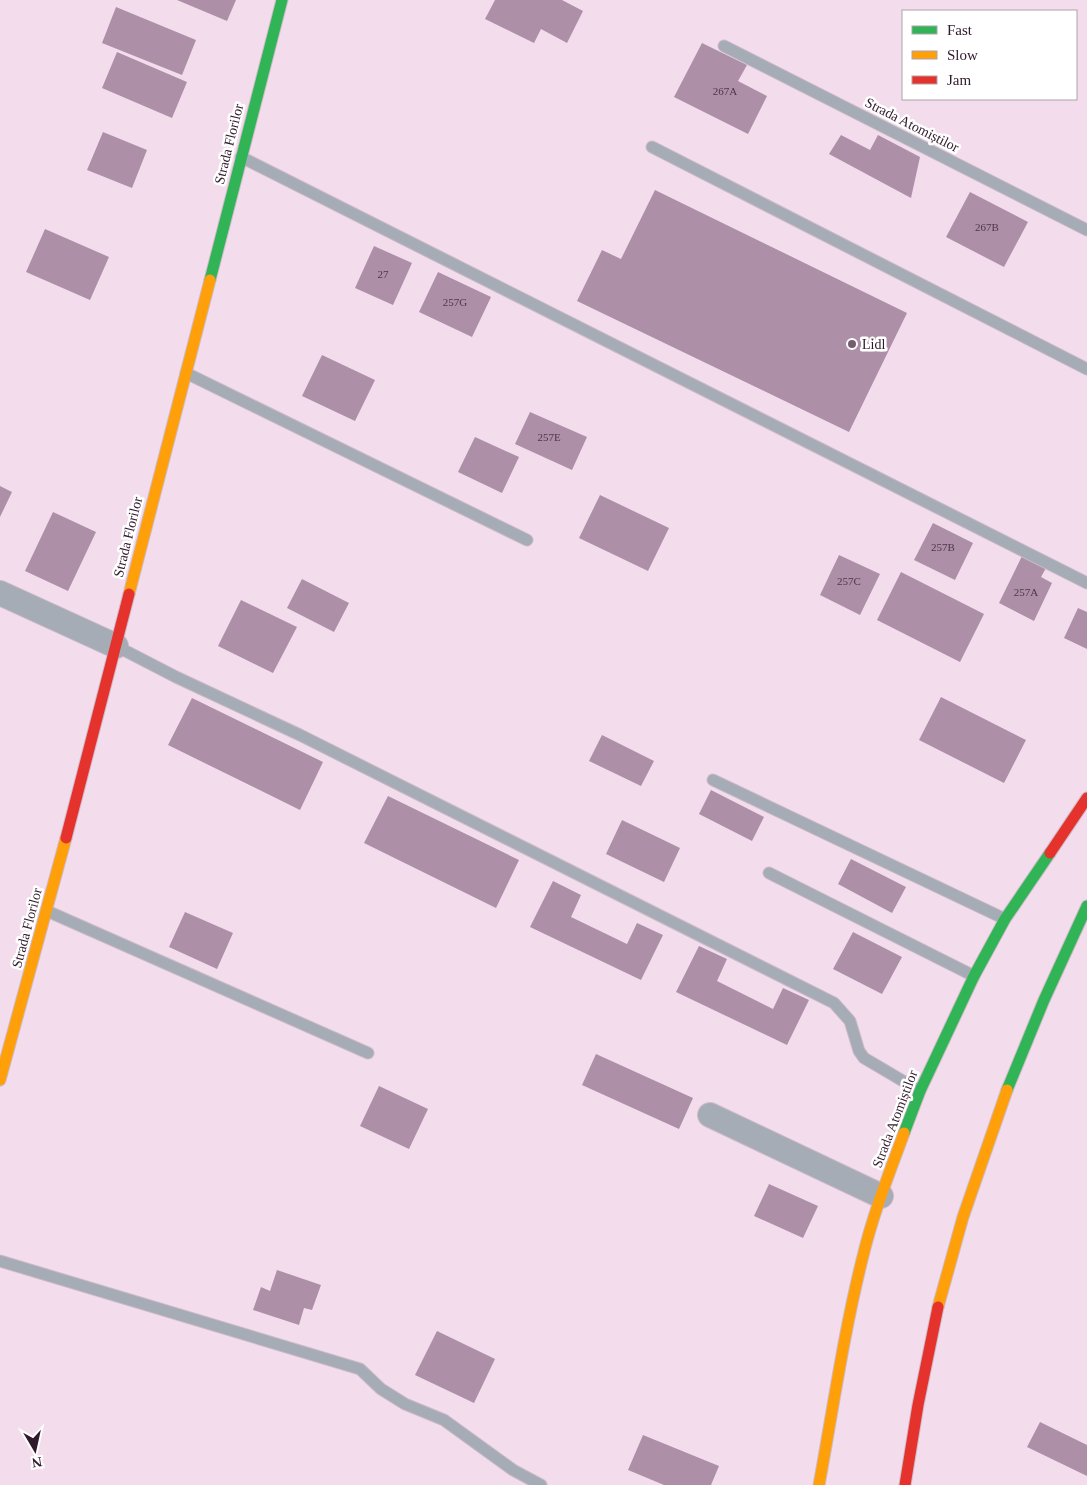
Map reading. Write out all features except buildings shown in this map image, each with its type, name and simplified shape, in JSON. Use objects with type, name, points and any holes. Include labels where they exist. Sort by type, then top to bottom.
[{"type":"street","name":"Strada Florilor","points":[[0,1080],[48,911],[282,0]]},
{"type":"street","points":[[0,593],[116,646]]},
{"type":"street","name":"Strada Atomiștilor","points":[[819,1485],[863,1256],[881,1196],[920,1091],[974,976],[1005,919],[1087,798]]},
{"type":"street","points":[[905,1485],[927,1354],[946,1272],[969,1197],[994,1124],[1023,1049],[1058,966],[1087,906]]},
{"type":"street","points":[[710,1115],[881,1196]]},
{"type":"lane","name":"Strada Atomiștilor","points":[[724,46],[1087,230]]},
{"type":"lane","points":[[652,147],[1087,369]]},
{"type":"lane","points":[[241,158],[1087,584]]},
{"type":"lane","points":[[186,373],[527,540]]},
{"type":"lane","points":[[116,646],[176,677],[300,734],[834,1003],[850,1021],[859,1051],[864,1058],[920,1091]]},
{"type":"lane","points":[[713,780],[1005,919]]},
{"type":"lane","points":[[770,873],[974,976]]},
{"type":"lane","points":[[48,911],[368,1053]]},
{"type":"lane","points":[[0,1261],[360,1370],[404,1404],[444,1420],[513,1470],[542,1485]]},
{"type":"traffic: fast","points":[[210,280],[282,0]]},
{"type":"traffic: fast","points":[[904,1133],[920,1091],[974,976],[1005,919],[1050,853]]},
{"type":"traffic: fast","points":[[1007,1090],[1044,1000],[1087,906]]},
{"type":"traffic: slow","points":[[129,594],[210,280]]},
{"type":"traffic: slow","points":[[0,1080],[66,838]]},
{"type":"traffic: slow","points":[[938,1307],[963,1217],[1007,1090]]},
{"type":"traffic: slow","points":[[819,1485],[856,1284],[876,1209],[904,1133]]},
{"type":"traffic: jam","points":[[66,838],[129,594]]},
{"type":"traffic: jam","points":[[1050,853],[1087,798]]},
{"type":"traffic: jam","points":[[905,1485],[918,1405],[938,1307]]},
{"type":"place","name":"Lidl","points":[[852,344]]}]
